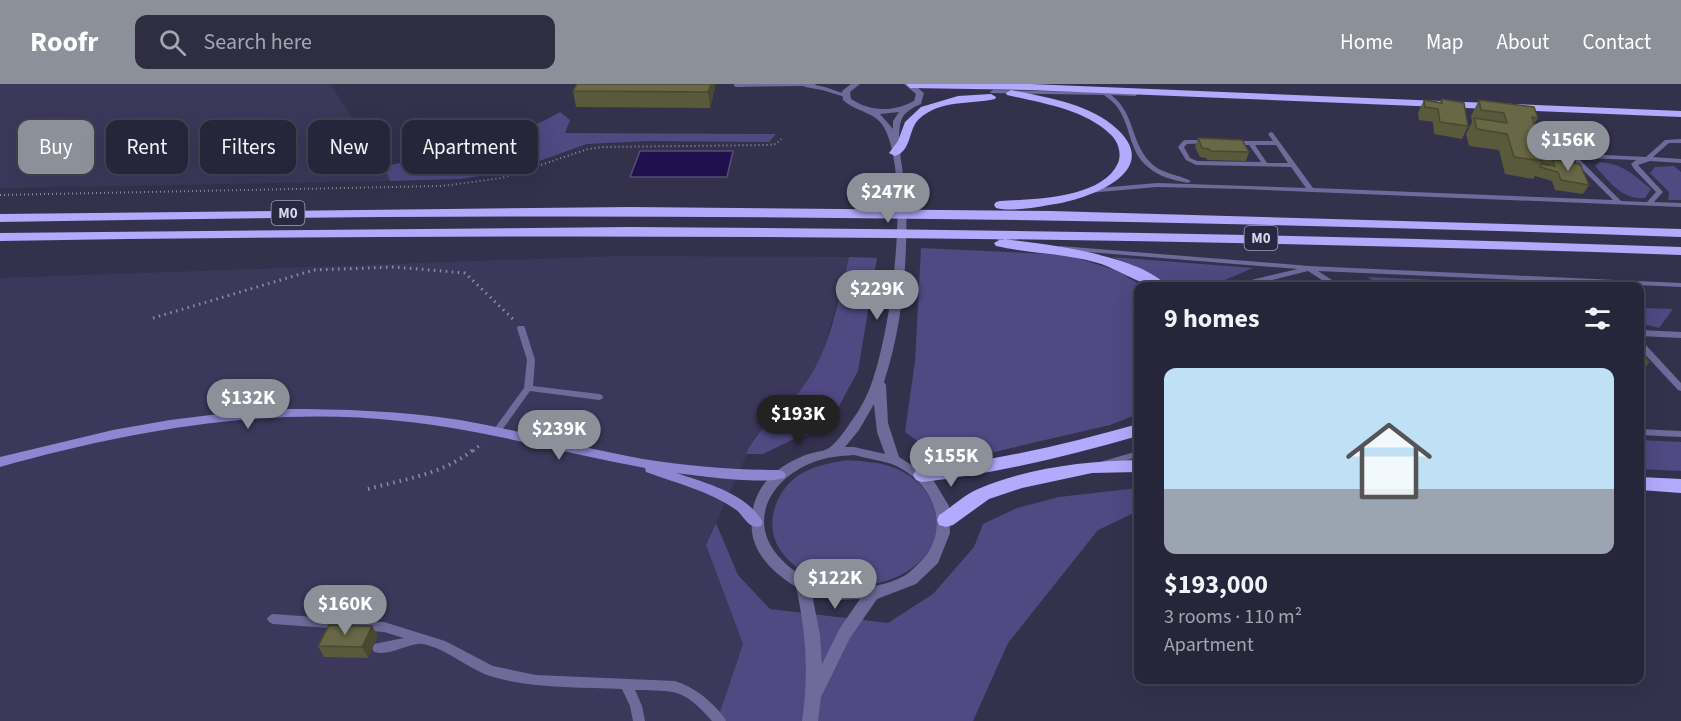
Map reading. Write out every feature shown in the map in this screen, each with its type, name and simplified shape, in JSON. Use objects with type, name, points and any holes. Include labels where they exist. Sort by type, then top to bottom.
[{"type":"highway","points":[[909,84],[995,89]]},
{"type":"highway","points":[[884,212],[939,205],[1025,203],[1056,199],[1100,186],[1121,170],[1126,159],[1126,150],[1115,133],[1100,122],[1071,108],[968,84]]},
{"type":"highway","points":[[920,98],[954,91],[1083,89],[1681,114]]},
{"type":"highway","points":[[896,153],[904,141],[907,126],[914,118],[939,103],[982,97],[1037,99]]},
{"type":"highway","name":"M0","points":[[0,218],[553,210],[884,212],[1311,221],[1681,233]]},
{"type":"highway","name":"M0","points":[[0,237],[396,231],[842,231],[1151,235],[1681,251]]},
{"type":"highway","points":[[842,231],[1057,248],[1115,265],[1151,282]]},
{"type":"highway","points":[[922,475],[972,470],[1041,456],[1134,431]]},
{"type":"highway","points":[[946,520],[983,494],[1021,482],[1092,467],[1134,466]]},
{"type":"highway","points":[[1644,484],[1681,486]]},
{"type":"main road","points":[[0,462],[72,443],[149,427],[270,412],[304,411],[371,413],[436,420],[497,431],[627,461],[730,474],[779,475]]},
{"type":"main road","points":[[627,461],[713,491],[741,506],[756,522]]},
{"type":"street","points":[[854,84],[845,95],[853,104],[872,110],[904,109],[912,106],[920,98],[916,88],[909,84]]},
{"type":"street","points":[[893,459],[883,436],[880,416],[880,378],[893,315],[899,268],[902,220],[896,153],[897,121],[904,109]]},
{"type":"street","points":[[872,110],[890,132],[896,153]]},
{"type":"street","points":[[833,452],[862,419],[880,378]]},
{"type":"street","points":[[833,452],[874,453],[893,459],[922,475],[934,488],[942,503],[946,520],[944,539],[935,557],[919,574],[898,586],[873,593],[836,594],[803,585],[783,572],[768,557],[759,540],[756,522],[763,496],[779,475],[804,460],[833,452]]},
{"type":"street","points":[[803,585],[814,646],[814,695],[810,721]]},
{"type":"street","points":[[814,695],[845,633],[873,593]]},
{"type":"lane","points":[[736,85],[813,84]]},
{"type":"lane","points":[[801,85],[823,88],[845,95]]},
{"type":"lane","points":[[995,89],[1106,94],[1201,94]]},
{"type":"lane","points":[[1083,89],[1106,94],[1120,103],[1138,150],[1145,162],[1154,169],[1178,179],[1208,186]]},
{"type":"lane","points":[[1120,103],[1126,96],[1139,94]]},
{"type":"lane","points":[[1271,134],[1310,189]]},
{"type":"lane","points":[[1649,203],[1660,192],[1634,164],[1648,159],[1667,141],[1681,141]]},
{"type":"lane","points":[[1216,142],[1185,142],[1181,147],[1188,159],[1196,163],[1293,165]]},
{"type":"lane","points":[[1228,142],[1277,143]]},
{"type":"lane","points":[[1251,143],[1265,164]]},
{"type":"lane","points":[[1619,202],[1578,162],[1577,158],[1585,156],[1680,162]]},
{"type":"lane","points":[[1088,191],[1135,186],[1208,186],[1681,205]]},
{"type":"lane","points":[[1057,248],[1309,268],[1549,282]]},
{"type":"lane","points":[[1255,282],[1290,275],[1309,268]]},
{"type":"lane","points":[[1309,268],[1329,282]]},
{"type":"lane","points":[[1644,285],[1681,285]]},
{"type":"lane","points":[[497,431],[528,388],[531,360],[520,328]]},
{"type":"lane","points":[[1644,333],[1681,335]]},
{"type":"lane","points":[[1644,348],[1681,388]]},
{"type":"lane","points":[[528,388],[599,397]]},
{"type":"lane","points":[[1644,432],[1681,434]]},
{"type":"lane","points":[[1092,467],[1134,455]]},
{"type":"lane","points":[[273,619],[384,627],[441,645],[491,672],[536,680],[675,686],[687,689],[698,696],[720,721]]},
{"type":"lane","points":[[378,648],[419,639]]},
{"type":"lane","points":[[626,684],[636,706],[639,721]]},
{"type":"path","points":[[0,195],[442,186],[502,178],[603,147],[768,146],[781,140]]},
{"type":"path","points":[[153,318],[314,270],[394,267],[465,273],[504,308],[520,328]]},
{"type":"path","points":[[368,489],[434,472],[459,462],[497,431]]},
{"type":"shaded area","points":[[0,84],[330,84],[354,120],[308,120],[308,174],[387,174],[390,181],[0,188]]},
{"type":"shaded area","points":[[560,112],[570,120],[565,133],[776,134],[769,142],[647,141],[587,144],[538,161],[539,123]]},
{"type":"shaded area","points":[[640,151],[733,151],[727,177],[630,177]]},
{"type":"shaded area","points":[[402,162],[402,174],[492,174],[460,179],[390,181],[387,174],[390,174],[390,165]]},
{"type":"shaded area","points":[[1600,162],[1622,168],[1651,189],[1645,198],[1623,193],[1611,184],[1595,166]]},
{"type":"shaded area","points":[[1674,166],[1681,172],[1681,200],[1668,200],[1669,192],[1650,173],[1655,167]]},
{"type":"shaded area","points":[[921,248],[1068,255],[1118,271],[1136,282],[1134,416],[1110,425],[951,462],[932,452],[905,432],[915,361]]},
{"type":"shaded area","points":[[619,256],[849,257],[821,360],[804,386],[754,438],[706,545],[743,644],[717,721],[0,721],[0,278]]},
{"type":"shaded area","points":[[849,257],[877,258],[858,371],[826,430],[796,438],[763,454],[746,454],[766,425],[798,393],[814,370],[833,323]]},
{"type":"shaded area","points":[[1112,257],[1253,268],[1220,282],[1164,282],[1146,271]]},
{"type":"shaded area","points":[[1367,277],[1482,282],[1376,282]]},
{"type":"shaded area","points":[[1644,309],[1673,309],[1659,328],[1644,324]]},
{"type":"shaded area","points":[[1644,440],[1681,442],[1681,471],[1644,469]]},
{"type":"shaded area","points":[[846,460],[865,461],[895,468],[910,476],[931,500],[936,514],[937,528],[933,543],[925,556],[912,568],[897,577],[879,583],[861,585],[843,585],[825,581],[793,564],[781,551],[776,541],[772,520],[778,499],[784,490],[799,475],[810,469]]},
{"type":"shaded area","points":[[1134,488],[1134,513],[1098,530],[1008,643],[973,721],[717,721],[743,644],[706,545],[716,523],[738,575],[770,609],[888,623],[933,594],[974,547],[983,524],[1017,508],[1059,497]]},
{"type":"building","points":[[577,84],[711,84],[708,92],[573,91]]},
{"type":"building","points":[[1442,99],[1464,103],[1468,126],[1440,122],[1438,109],[1425,107],[1424,100],[1442,103]]},
{"type":"building","points":[[1479,100],[1534,107],[1538,118],[1532,117],[1535,127],[1560,130],[1567,148],[1545,145],[1543,139],[1535,138],[1543,161],[1514,157],[1507,134],[1477,129],[1474,118],[1507,123],[1504,113],[1481,110]]},
{"type":"building","points":[[1198,138],[1242,140],[1249,152],[1210,151],[1202,148]]},
{"type":"building","points":[[1553,160],[1580,164],[1589,185],[1561,180],[1558,172],[1540,167],[1541,164],[1555,166]]},
{"type":"building","points":[[329,625],[372,626],[362,647],[318,646]]}]
